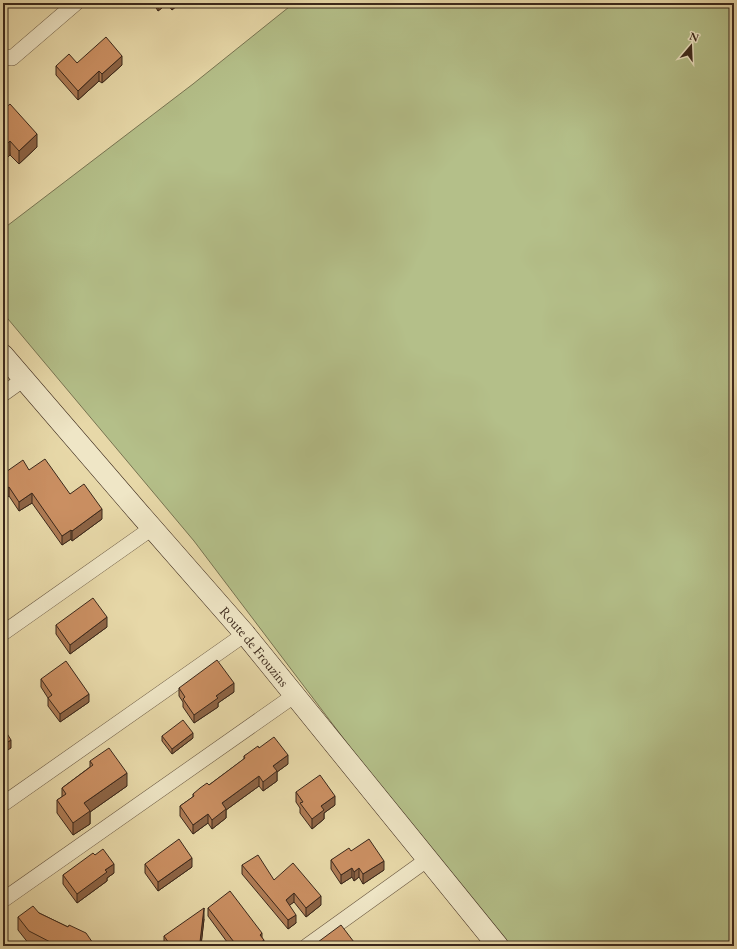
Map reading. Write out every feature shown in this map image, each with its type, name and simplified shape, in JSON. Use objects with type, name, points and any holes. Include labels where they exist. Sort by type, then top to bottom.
[{"type":"main road","name":"Route de Frouzins","points":[[3,355],[245,634],[498,946]]},
{"type":"street","points":[[3,57],[12,58],[76,3]]},
{"type":"street","points":[[3,394],[24,379]]},
{"type":"street","points":[[3,632],[152,528]]},
{"type":"street","points":[[3,804],[245,634]]},
{"type":"street","points":[[3,900],[295,695]]},
{"type":"street","points":[[307,946],[428,860]]},
{"type":"green space","points":[[294,3],[734,3],[734,946],[507,946],[453,883],[194,541],[3,313],[3,229],[193,84]]},
{"type":"building","points":[[106,37],[122,56],[102,74],[99,71],[78,91],[56,66],[69,54],[77,63]]},
{"type":"building","points":[[10,104],[37,134],[19,151],[10,141],[3,148],[3,110]]},
{"type":"building","points":[[45,459],[70,494],[84,484],[102,509],[72,531],[71,530],[62,536],[32,493],[19,502],[9,487],[5,489],[3,486],[3,474],[23,460],[29,470]]},
{"type":"building","points":[[93,598],[107,617],[70,645],[56,625]]},
{"type":"building","points":[[217,660],[234,683],[216,696],[218,698],[194,715],[183,699],[185,697],[179,688]]},
{"type":"building","points":[[66,661],[89,694],[60,714],[48,698],[52,695],[41,679]]},
{"type":"building","points":[[183,720],[193,733],[172,749],[162,736]]},
{"type":"building","points":[[3,727],[11,740],[3,745]]},
{"type":"building","points":[[274,737],[288,755],[273,766],[277,771],[263,782],[259,776],[222,803],[226,809],[212,820],[208,814],[193,825],[180,806],[194,796],[193,794],[200,788],[207,783],[209,785],[245,758],[244,756],[258,746],[259,748]]},
{"type":"building","points":[[109,748],[127,773],[84,803],[90,811],[73,823],[57,800],[66,794],[62,788],[93,765],[90,761]]},
{"type":"building","points":[[320,775],[335,796],[321,806],[324,810],[312,819],[300,803],[303,802],[296,792]]},
{"type":"building","points":[[179,839],[192,858],[158,882],[145,864]]},
{"type":"building","points":[[369,839],[384,861],[363,874],[359,868],[354,872],[352,868],[341,875],[331,860],[349,848],[351,851]]},
{"type":"building","points":[[103,849],[114,864],[105,870],[107,872],[77,894],[63,875],[93,853],[95,855]]},
{"type":"building","points":[[258,855],[274,880],[293,863],[321,896],[306,908],[294,893],[286,900],[296,915],[288,920],[242,865]]},
{"type":"building","points":[[230,891],[262,933],[260,935],[264,940],[256,946],[237,946],[208,908]]},
{"type":"building","points":[[33,906],[39,913],[68,927],[69,925],[86,933],[95,946],[58,946],[29,931],[18,917]]},
{"type":"building","points":[[204,908],[200,942],[202,946],[171,946],[164,936]]},
{"type":"building","points":[[341,925],[357,946],[321,946],[318,942]]}]
